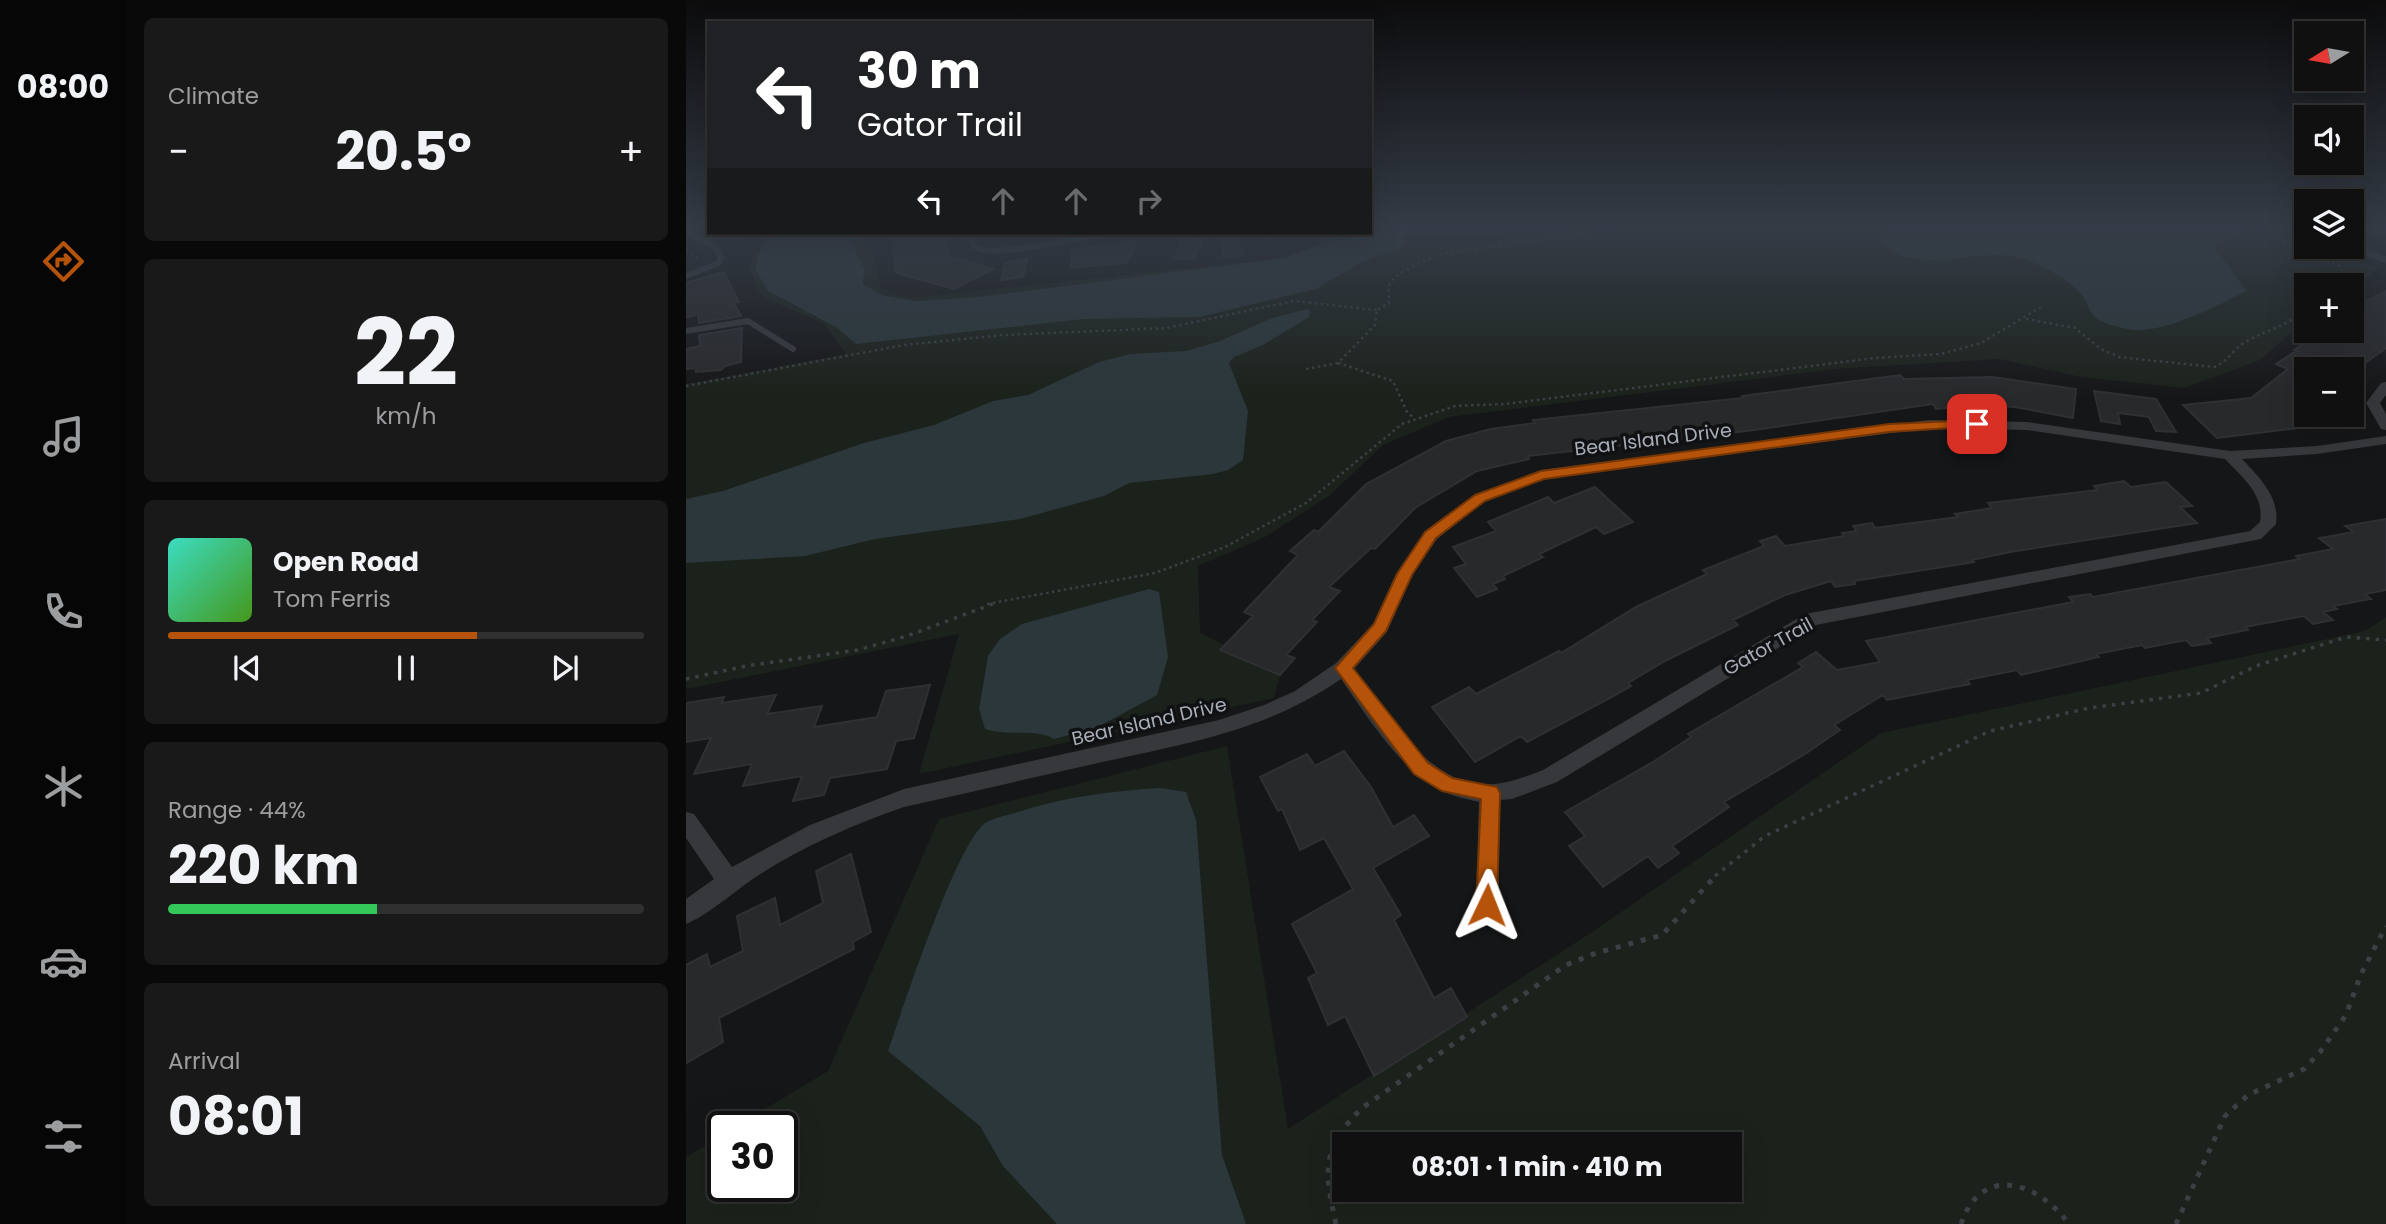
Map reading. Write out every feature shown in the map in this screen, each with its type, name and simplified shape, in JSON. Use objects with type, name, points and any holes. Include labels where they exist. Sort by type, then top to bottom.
[{"type":"street","points":[[2386,386],[2373,403],[2386,426]]},
{"type":"street","name":"Bear Island Drive","points":[[686,913],[728,880],[817,831],[861,812],[904,798],[1237,723],[1302,696],[1343,668],[1381,627],[1404,574],[1431,535],[1480,498],[1541,475],[1889,428],[1956,423],[2027,426],[2230,455],[2317,450],[2386,440]]},
{"type":"street","name":"Gator Trail","points":[[1343,668],[1421,769],[1448,785],[1490,793],[1518,790],[1550,776],[1811,619],[2255,535],[2268,524],[2270,509],[2262,493],[2230,455]]},
{"type":"street","points":[[1487,905],[1490,793]]},
{"type":"street","points":[[686,821],[728,880]]},
{"type":"lane","points":[[686,331],[748,321],[793,349]]},
{"type":"path","points":[[686,386],[904,345],[1003,335],[1166,328],[1294,301],[1377,310],[1389,303],[1391,283]]},
{"type":"path","points":[[686,679],[746,666],[808,660],[858,650],[907,636],[988,604],[1132,578],[1195,559],[1255,533],[1306,503],[1391,430],[1414,418],[1463,404],[1513,404],[1875,358],[1941,354],[1981,344],[2002,328],[2041,307]]},
{"type":"path","points":[[1338,363],[1375,325],[1377,310]]},
{"type":"path","points":[[2024,318],[2075,328],[2101,349],[2119,358],[2214,367],[2224,363],[2243,343],[2285,326],[2294,319]]},
{"type":"path","points":[[1306,369],[1338,363],[1393,381],[1407,412],[1414,418]]},
{"type":"path","points":[[1336,1224],[1326,1178],[1328,1150],[1333,1137],[1362,1108],[1566,965],[1596,953],[1662,935],[1720,871],[1765,836],[2001,727],[2089,708],[2201,693],[2265,663],[2346,637],[2386,640]]},
{"type":"path","points":[[2176,1224],[2225,1116],[2248,1095],[2304,1069],[2320,1052],[2346,1015],[2361,974],[2386,926]]},
{"type":"path","points":[[1961,1224],[1972,1199],[1992,1186],[2034,1191],[2057,1206],[2069,1224]]},
{"type":"shaded area","points":[[756,283],[879,283],[880,288],[909,298],[1050,283],[2294,283],[2294,330],[2260,360],[2184,388],[2081,377],[1999,359],[1834,369],[1449,417],[1383,445],[1329,496],[1265,537],[1198,566],[1200,633],[1281,672],[1274,698],[919,774],[959,634],[686,689],[686,384],[846,354],[823,323],[761,296]]},
{"type":"shaded area","points":[[763,283],[862,283],[884,296],[917,301],[978,297],[1087,283],[1326,283],[1316,289],[1200,317],[1084,319],[856,344],[836,327],[768,291]]},
{"type":"shaded area","points":[[2069,283],[2240,283],[2246,291],[2176,322],[2148,330],[2135,330],[2099,320]]},
{"type":"shaded area","points":[[1307,309],[1311,312],[1309,317],[1263,345],[1234,357],[1229,363],[1248,411],[1243,460],[1228,470],[1129,483],[1104,496],[1020,519],[875,539],[805,556],[686,563],[686,499],[723,491],[864,443],[934,425],[993,401],[1028,395],[1099,362],[1130,354],[1186,351],[1220,341],[1272,318]]},
{"type":"shaded area","points":[[1149,589],[1159,592],[1168,657],[1157,695],[1096,728],[1054,739],[1039,734],[985,729],[979,709],[988,656],[1000,639],[1022,624]]},
{"type":"shaded area","points":[[2386,617],[2386,1224],[686,1224],[686,1157],[707,1145],[707,1202],[798,1202],[798,1111],[762,1111],[828,1071],[939,819],[1227,746],[1288,1129],[1592,932],[1881,733],[2365,631]]},
{"type":"shaded area","points":[[1160,788],[1186,792],[1196,820],[1222,1155],[1246,1224],[1057,1224],[1003,1166],[980,1126],[888,1051],[947,891],[961,859],[975,835],[987,822],[1071,799]]},
{"type":"building","points":[[686,283],[730,283],[739,302],[734,303],[741,316],[699,323],[698,314],[686,318]]},
{"type":"building","points":[[933,283],[965,283],[954,289]]},
{"type":"building","points":[[2386,291],[2386,348],[2364,364],[2364,357],[2294,357],[2294,427],[2307,427],[2217,438],[2183,405],[2251,398],[2288,369],[2276,364],[2305,343],[2364,343],[2364,302]]},
{"type":"building","points":[[742,328],[741,362],[725,366],[721,370],[696,372],[696,368],[686,369],[686,349],[700,346],[699,335]]},
{"type":"building","points":[[1900,375],[1904,379],[1992,377],[2076,389],[2073,418],[2015,407],[1975,405],[1936,409],[1933,404],[1747,431],[1528,456],[1529,459],[1477,471],[1415,508],[1375,549],[1371,548],[1329,587],[1340,591],[1312,620],[1317,622],[1286,655],[1295,658],[1280,675],[1220,650],[1253,616],[1244,612],[1298,555],[1290,551],[1314,530],[1318,532],[1366,484],[1446,441],[1491,429],[1535,423],[1533,420],[1743,398],[1742,396]]},
{"type":"building","points":[[2094,391],[2156,399],[2176,432],[2156,431],[2149,417],[2118,413],[2120,424],[2101,421]]},
{"type":"building","points":[[2124,481],[2131,487],[2166,482],[2192,506],[2180,507],[2197,523],[2010,552],[1972,560],[1974,562],[1854,581],[1855,584],[1835,587],[1831,581],[1785,595],[1733,620],[1738,625],[1665,661],[1628,683],[1631,686],[1612,697],[1527,742],[1521,736],[1475,762],[1432,707],[1469,687],[1476,694],[1559,651],[1561,653],[1636,607],[1707,574],[1703,570],[1764,546],[1760,541],[1776,536],[1785,546],[1844,536],[1842,533],[1857,531],[1853,526],[1872,523],[1875,528],[1958,517],[1955,514],[1992,508],[1988,503],[2098,490],[2094,486]]},
{"type":"building","points":[[1595,487],[1633,522],[1604,534],[1596,527],[1539,554],[1543,557],[1503,576],[1505,579],[1493,584],[1497,589],[1477,597],[1454,568],[1466,564],[1453,547],[1496,531],[1488,522],[1548,497],[1554,503]]},
{"type":"building","points":[[2386,519],[2386,590],[2365,594],[2371,599],[2333,606],[2337,609],[2323,612],[2333,620],[2313,624],[2304,616],[2245,627],[2248,630],[2207,638],[2211,643],[2192,646],[2186,640],[2145,648],[2142,645],[2096,654],[2099,657],[2021,675],[2017,670],[1967,680],[1970,684],[1887,700],[1883,695],[1834,725],[1840,730],[1805,754],[1724,802],[1729,807],[1672,846],[1679,853],[1658,868],[1648,856],[1603,887],[1569,846],[1585,836],[1565,812],[1653,762],[1691,737],[1688,734],[1803,667],[1798,663],[1816,652],[1837,670],[1880,662],[1866,641],[2073,602],[2069,597],[2090,594],[2093,597],[2300,559],[2296,556],[2333,549],[2319,538],[2354,532],[2345,526]]},
{"type":"building","points":[[930,685],[914,738],[896,741],[887,769],[830,778],[824,795],[793,801],[802,776],[743,786],[752,764],[694,774],[711,738],[686,742],[686,703],[724,697],[721,703],[776,695],[767,714],[822,706],[814,727],[877,717],[886,691]]},
{"type":"building","points":[[1344,751],[1371,787],[1393,827],[1414,815],[1429,836],[1373,868],[1401,915],[1394,920],[1434,998],[1451,988],[1467,1017],[1374,1076],[1345,1016],[1328,1025],[1308,978],[1317,973],[1292,924],[1353,889],[1324,838],[1300,850],[1282,809],[1278,811],[1260,777],[1307,754],[1315,766]]},
{"type":"building","points":[[851,854],[871,932],[853,942],[854,949],[719,1018],[723,1042],[686,1063],[686,965],[707,954],[710,967],[743,951],[737,916],[775,898],[780,925],[823,903],[816,871]]},
{"type":"route","points":[[1487,905],[1490,793],[1448,785],[1421,769],[1343,668],[1381,627],[1393,606],[1404,574],[1431,535],[1459,511],[1480,498],[1541,475],[1889,428],[1929,424],[1977,424]]}]
